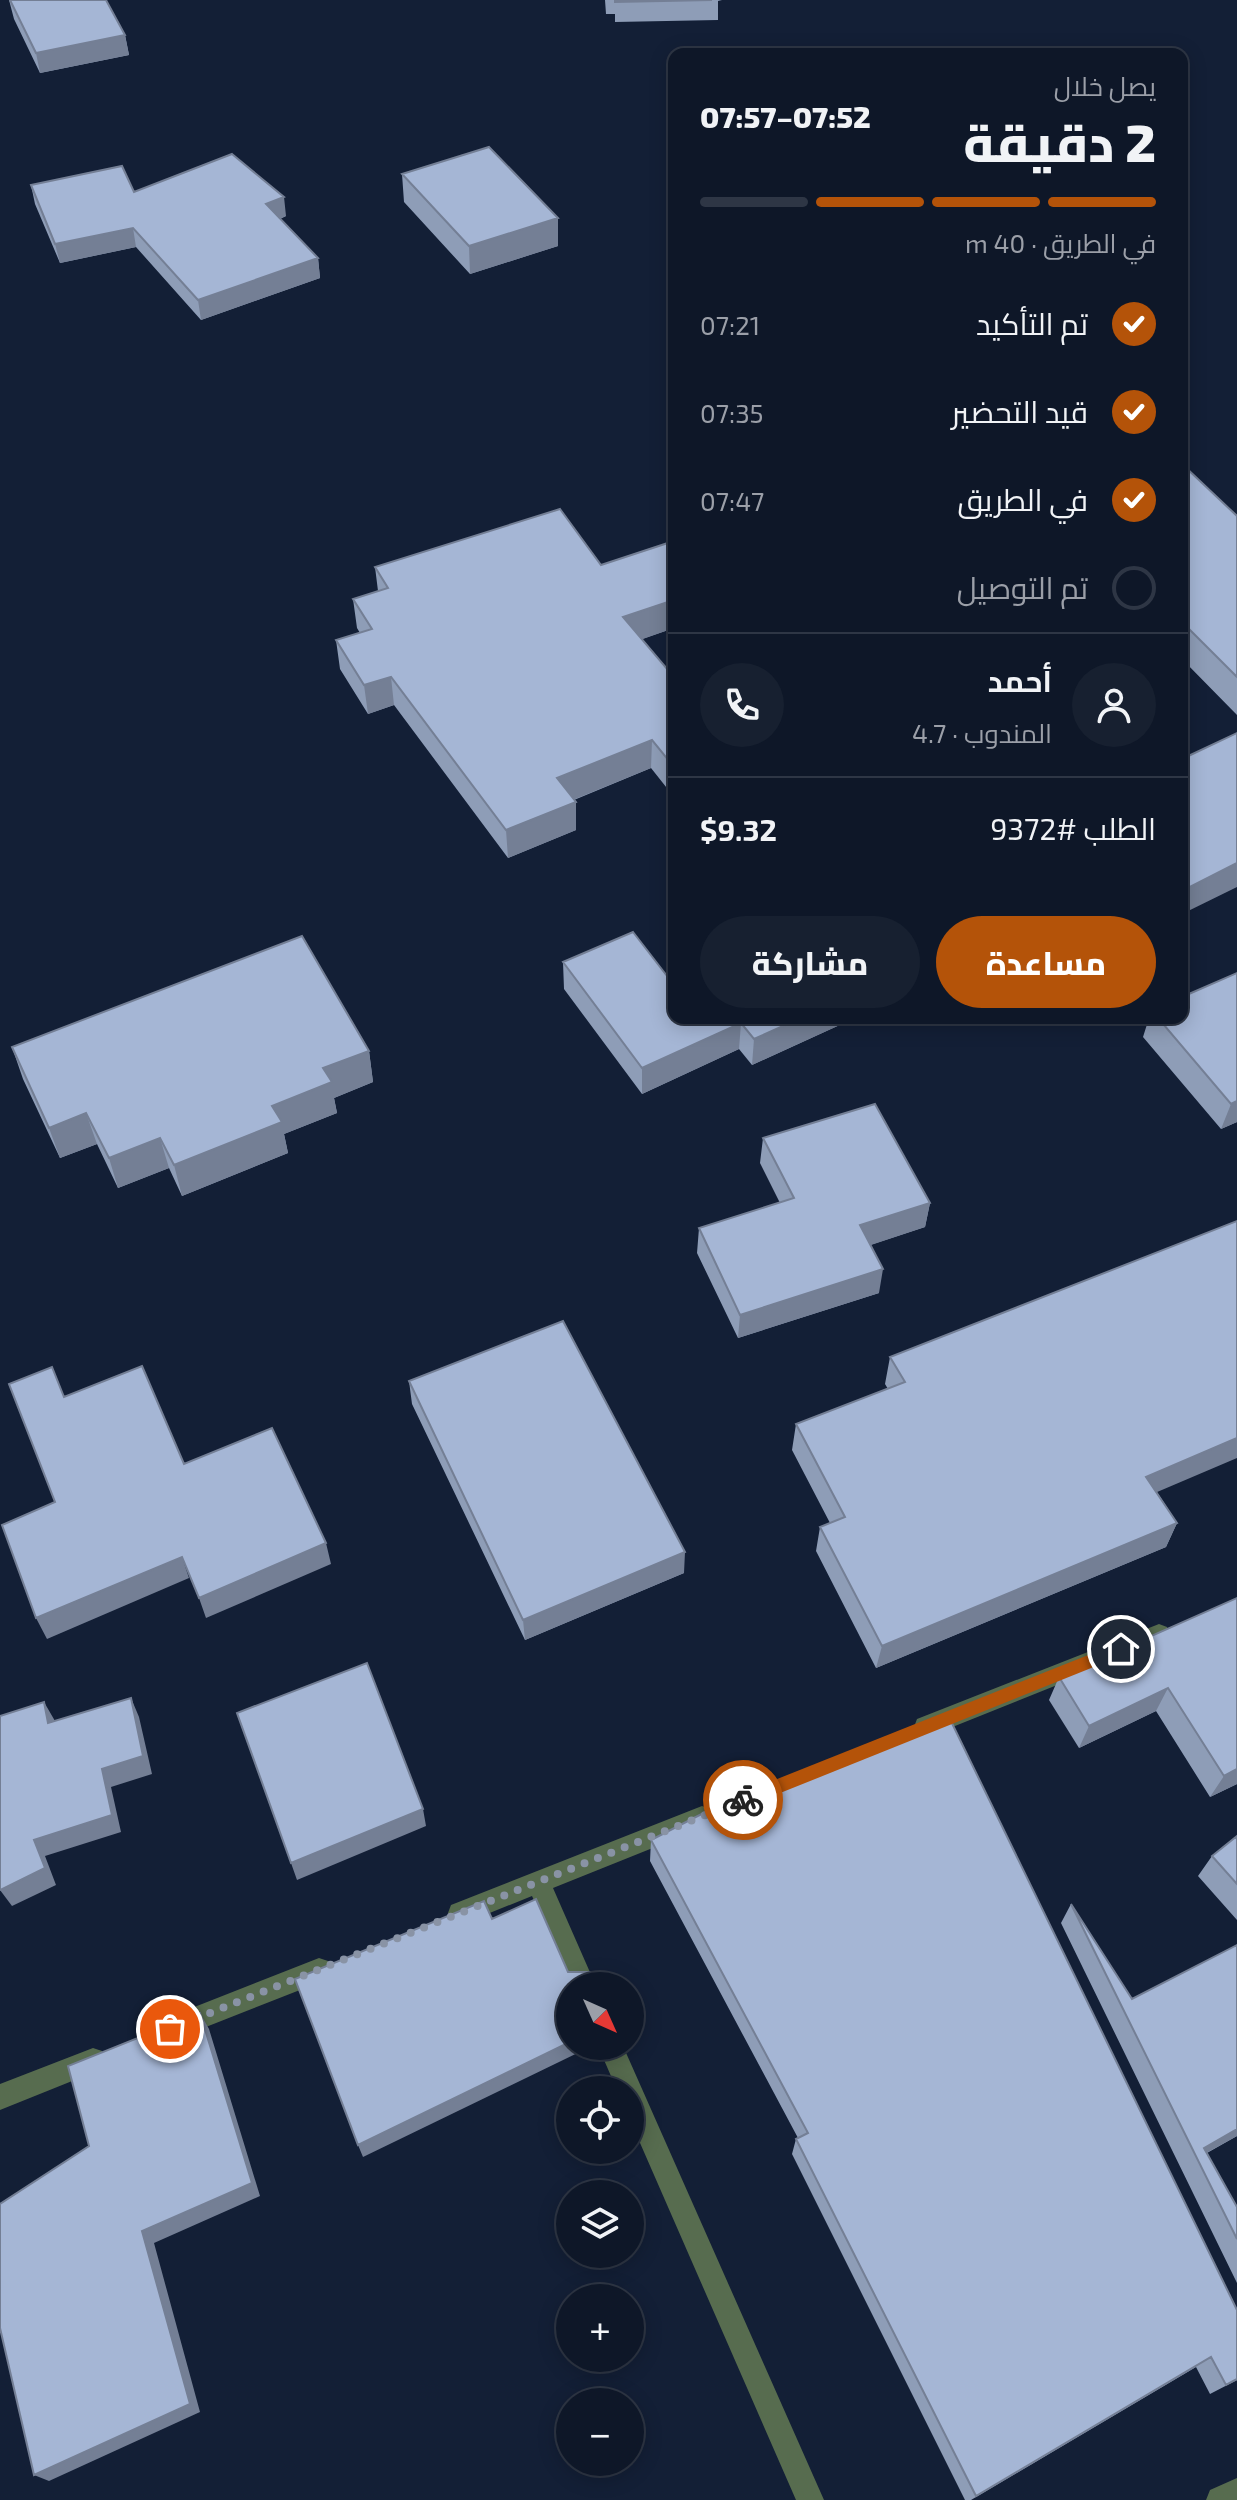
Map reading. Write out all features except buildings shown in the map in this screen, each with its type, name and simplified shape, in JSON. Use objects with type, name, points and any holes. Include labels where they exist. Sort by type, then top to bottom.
[{"type":"street","points":[[903,1736],[1179,1626]]},
{"type":"street","points":[[946,1719],[960,1747]]},
{"type":"street","points":[[436,1923],[728,1806]]},
{"type":"street","points":[[538,1882],[578,1972]]},
{"type":"street","points":[[160,2033],[335,1964]]},
{"type":"street","points":[[0,2097],[116,2051]]},
{"type":"street","points":[[644,2122],[810,2500]]},
{"type":"street","points":[[1220,2500],[1237,2492]]},
{"type":"way so far","points":[[170,2029],[743,1800]]},
{"type":"route","points":[[743,1800],[1121,1649]]}]
